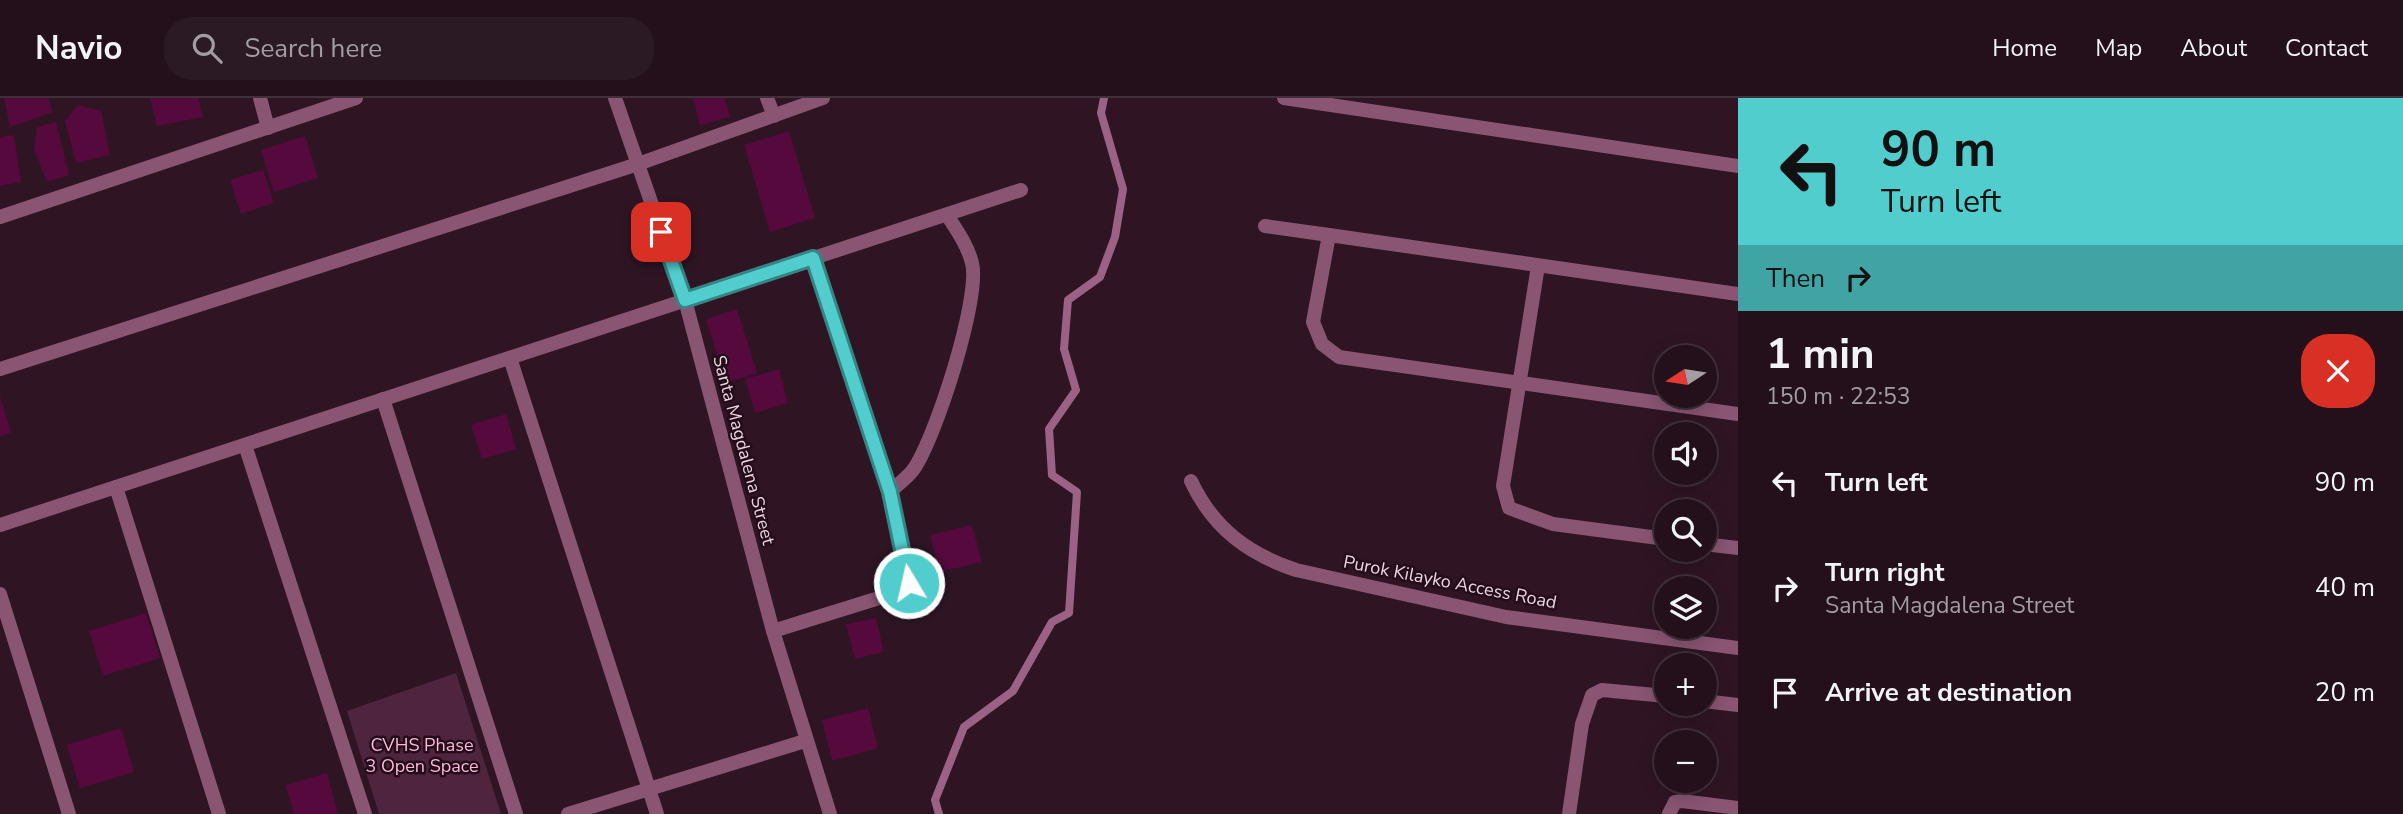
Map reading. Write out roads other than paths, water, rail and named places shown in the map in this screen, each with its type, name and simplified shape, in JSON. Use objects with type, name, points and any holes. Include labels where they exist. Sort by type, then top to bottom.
[{"type":"street","points":[[260,98],[268,128]]},
{"type":"street","points":[[0,217],[356,98]]},
{"type":"street","name":"Santa Magdalena Street","points":[[615,98],[685,300],[773,631],[805,741],[830,814]]},
{"type":"street","points":[[767,98],[774,116]]},
{"type":"street","points":[[0,369],[638,164],[823,98]]},
{"type":"street","points":[[1284,98],[1738,166]]},
{"type":"street","points":[[0,525],[1021,190]]},
{"type":"street","points":[[890,492],[913,470],[925,448],[936,421],[969,312],[974,286],[972,263],[947,215]]},
{"type":"street","points":[[1265,226],[1738,294]]},
{"type":"street","points":[[1329,236],[1313,323],[1322,344],[1339,357],[1738,414]]},
{"type":"street","points":[[773,631],[895,593],[909,583],[890,492],[813,258]]},
{"type":"street","points":[[1538,266],[1503,486],[1509,508],[1553,524],[1654,537]]},
{"type":"street","points":[[510,358],[657,814]]},
{"type":"street","points":[[383,399],[516,814]]},
{"type":"street","points":[[245,444],[365,814]]},
{"type":"street","name":"Purok Kilayko Access Road","points":[[1191,481],[1201,502],[1233,539],[1272,562],[1296,570],[1506,617],[1738,648]]},
{"type":"street","points":[[116,487],[219,814]]},
{"type":"street","points":[[1717,546],[1738,548]]},
{"type":"street","points":[[0,594],[69,814]]},
{"type":"street","points":[[1569,814],[1582,724],[1592,695],[1602,690],[1654,695]]},
{"type":"street","points":[[1717,703],[1738,705]]},
{"type":"street","points":[[568,814],[805,741]]},
{"type":"street","points":[[1669,814],[1675,802],[1682,801],[1738,808]]},
{"type":"waterway","points":[[939,814],[935,800],[964,727],[1013,691],[1052,622],[1069,613],[1077,492],[1052,475],[1049,429],[1076,390],[1064,349],[1068,300],[1100,277],[1115,237],[1123,189],[1101,113],[1104,98]]},
{"type":"park label","name":"CVHS Phase 3 Open Space","points":[[422,755]]}]
